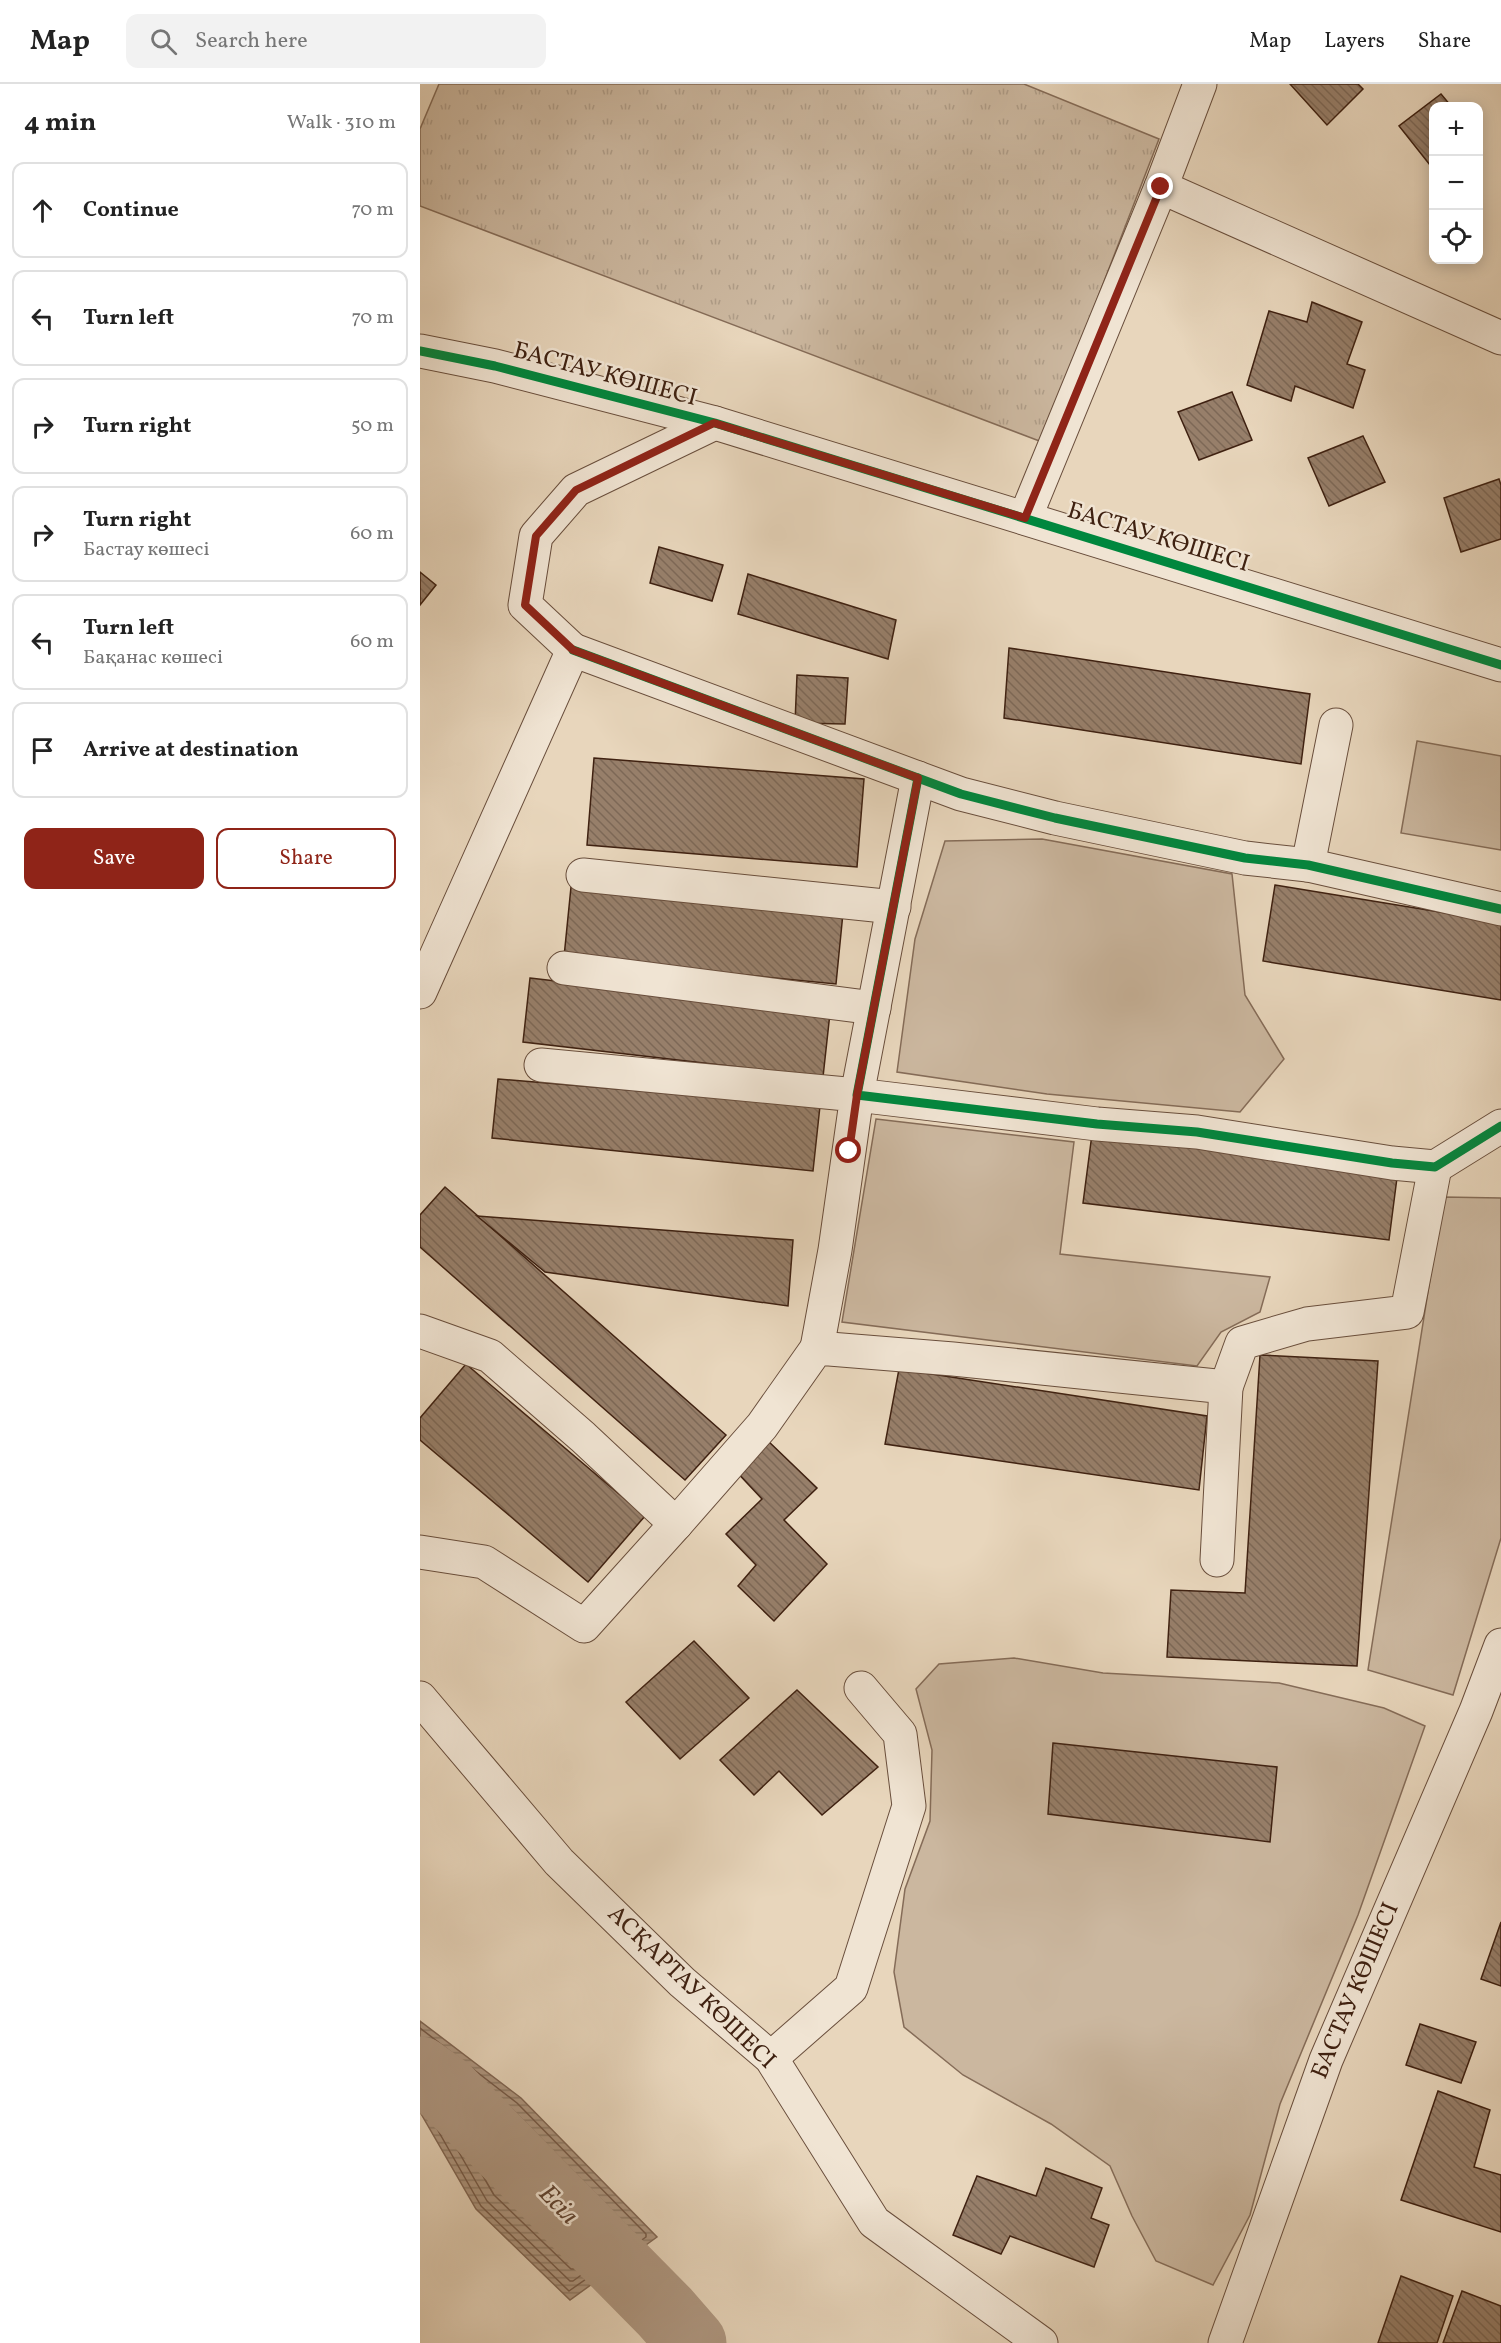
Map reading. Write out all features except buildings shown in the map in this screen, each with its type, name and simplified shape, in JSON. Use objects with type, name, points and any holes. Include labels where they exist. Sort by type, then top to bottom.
[{"type":"street","points":[[1025,518],[1161,187],[1200,84]]},
{"type":"street","points":[[1161,187],[1501,338]]},
{"type":"street","name":"БАСТАУ КӨШЕСІ","points":[[420,351],[495,366],[714,423],[1501,665]]},
{"type":"street","points":[[714,423],[576,490],[536,536],[525,605],[573,650],[961,794],[1055,818],[1245,858],[1308,865],[1501,909]]},
{"type":"street","points":[[420,992],[573,650]]},
{"type":"street","points":[[1308,865],[1336,725]]},
{"type":"street","points":[[420,1552],[484,1562],[584,1626],[762,1426],[817,1348],[836,1250],[857,1095],[918,778]]},
{"type":"street","points":[[583,875],[894,906]]},
{"type":"street","points":[[564,968],[874,1008]]},
{"type":"street","points":[[541,1065],[857,1095],[1097,1124],[1197,1132],[1436,1167],[1501,1126]]},
{"type":"street","points":[[1217,1560],[1226,1387],[1242,1343],[1307,1324],[1407,1311],[1436,1167]]},
{"type":"street","points":[[420,1332],[490,1356],[583,1437],[676,1524]]},
{"type":"street","points":[[817,1348],[953,1359],[1226,1387]]},
{"type":"street","name":"БАСТАУ КӨШЕСІ","points":[[1225,2343],[1326,2060],[1476,1711],[1501,1645]]},
{"type":"street","points":[[771,2058],[851,1988],[909,1806],[900,1734],[861,1688]]},
{"type":"street","name":"АСҚАРТАУ КӨШЕСІ","points":[[420,1698],[560,1862],[682,1982],[771,2058],[874,2222],[1041,2343]]},
{"type":"green space","points":[[439,84],[1024,84],[1159,139],[1042,442],[420,206],[420,129]]},
{"type":"green space","points":[[1417,741],[1501,756],[1501,850],[1401,833]]},
{"type":"green space","points":[[1042,839],[1232,874],[1245,995],[1284,1059],[1240,1112],[1047,1094],[897,1072],[915,939],[945,841]]},
{"type":"green space","points":[[876,1119],[1074,1142],[1060,1254],[1270,1277],[1260,1312],[1221,1332],[1197,1366],[842,1322]]},
{"type":"green space","points":[[1443,1197],[1501,1198],[1501,1538],[1453,1695],[1368,1670]]},
{"type":"green space","points":[[1014,1658],[1103,1673],[1279,1683],[1384,1708],[1425,1726],[1358,1915],[1280,2104],[1250,2215],[1213,2285],[1156,2261],[1132,2216],[1110,2166],[1051,2124],[963,2075],[904,2027],[894,1972],[905,1889],[930,1821],[932,1750],[916,1689],[939,1664]]},
{"type":"water","points":[[420,2021],[521,2098],[657,2237],[570,2300],[476,2209],[420,2112]]},
{"type":"waterway","name":"Есіл","points":[[420,2071],[445,2089],[665,2312],[692,2343]]},
{"type":"cycle path","points":[[420,351],[495,366],[715,423],[1501,665]]},
{"type":"cycle path","points":[[573,650],[961,794],[1055,818],[1245,858],[1308,865],[1501,909]]},
{"type":"cycle path","points":[[918,778],[857,1095],[1097,1124],[1197,1132],[1392,1163],[1435,1167],[1501,1126]]},
{"type":"route","points":[[849,1151],[857,1095],[918,778],[573,650],[525,605],[536,536],[576,490],[714,423],[1025,518],[1161,187]]}]
